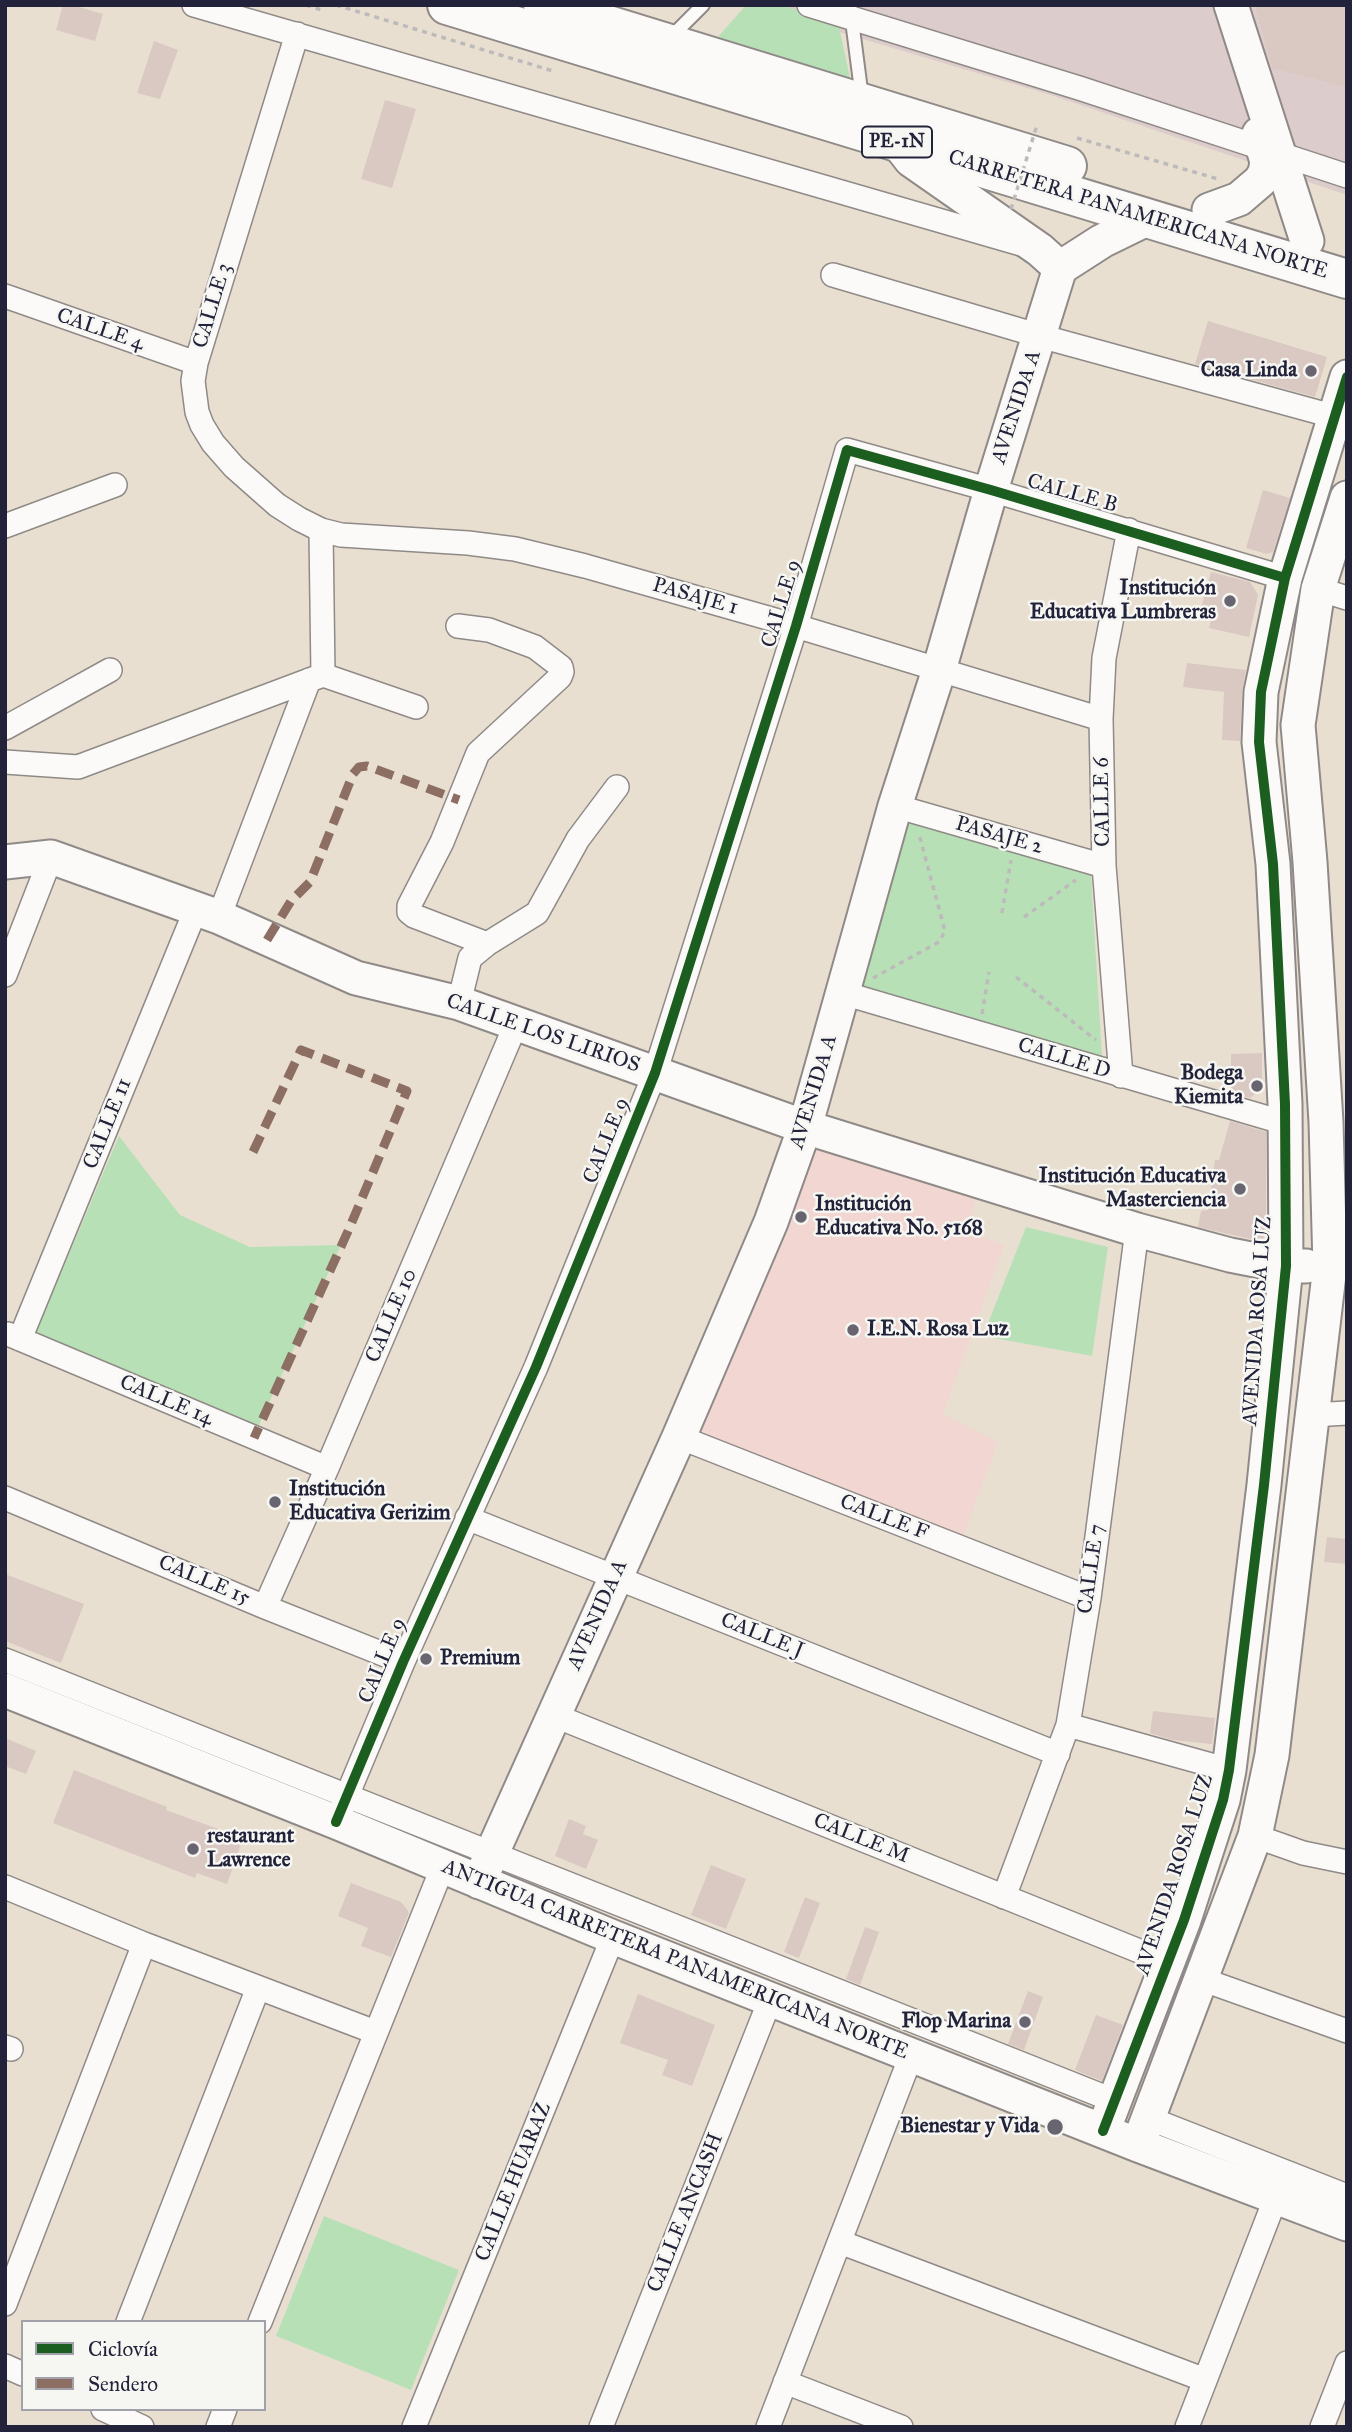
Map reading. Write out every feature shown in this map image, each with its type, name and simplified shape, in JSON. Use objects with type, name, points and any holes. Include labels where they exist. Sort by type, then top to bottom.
[{"type":"highway","name":"CARRETERA PANAMERICANA NORTE","points":[[447,5],[1347,279]]},
{"type":"highway","name":"CARRETERA PANAMERICANA NORTE","points":[[543,5],[863,102],[1214,195]]},
{"type":"highway","name":"PE-1N","points":[[1214,195],[1307,241],[1347,253]]},
{"type":"street","points":[[194,5],[1050,259],[1102,242],[1149,218]]},
{"type":"street","points":[[809,5],[850,11],[1347,176]]},
{"type":"street","points":[[1218,5],[1307,241]]},
{"type":"street","points":[[1214,195],[1239,199],[1260,181],[1271,151],[1231,5]]},
{"type":"street","name":"CALLE 3","points":[[297,34],[196,363],[193,396],[202,425],[213,443],[234,467],[277,505],[299,520],[321,530]]},
{"type":"street","points":[[897,142],[911,160],[1050,259]]},
{"type":"street","name":"AVENIDA A","points":[[484,1868],[679,1437],[771,1222],[805,1126],[843,993],[904,808],[939,670],[991,490],[1040,336],[1050,259]]},
{"type":"street","points":[[834,275],[1040,336],[1340,419]]},
{"type":"street","name":"CALLE 4","points":[[5,296],[196,363]]},
{"type":"street","name":"AVENIDA ROSA LUZ","points":[[1109,2116],[1169,1963],[1223,1800],[1229,1770],[1264,1485],[1286,1266],[1285,1123],[1273,864],[1259,743],[1261,692],[1285,578],[1340,419],[1347,377]]},
{"type":"street","name":"CALLE B","points":[[847,450],[1129,530],[1285,578]]},
{"type":"street","name":"CALLE 9","points":[[342,1809],[403,1662],[536,1367],[655,1073],[796,626],[847,450]]},
{"type":"street","points":[[5,526],[115,485]]},
{"type":"street","points":[[1347,498],[1332,593],[1298,724],[1338,1265],[1312,1415],[1272,1755],[1255,1836],[1143,2132],[1347,2196]]},
{"type":"street","points":[[316,677],[321,530]]},
{"type":"street","name":"PASAJE 1","points":[[321,530],[341,535],[468,543],[515,549],[585,566],[796,626],[1101,719]]},
{"type":"street","name":"CALLE 6","points":[[1120,1067],[1101,865],[1101,719],[1104,658],[1129,530]]},
{"type":"street","points":[[458,626],[489,630],[535,647],[561,667],[562,672],[560,677],[478,753],[442,842],[410,906],[410,912],[414,916],[487,944]]},
{"type":"street","points":[[5,728],[110,670]]},
{"type":"street","points":[[5,762],[78,767],[316,677],[416,707]]},
{"type":"street","name":"CALLE 11","points":[[12,1336],[316,677]]},
{"type":"street","points":[[459,1003],[470,958],[487,944],[537,913],[578,838],[617,787]]},
{"type":"street","name":"PASAJE 2","points":[[904,808],[1101,865]]},
{"type":"street","points":[[5,975],[51,857]]},
{"type":"street","name":"CALLE LOS LIRIOS","points":[[5,862],[51,857],[208,913],[356,978],[459,1003],[805,1126],[1138,1230],[1230,1255],[1286,1266],[1338,1265]]},
{"type":"street","name":"CALLE D","points":[[843,993],[979,1034],[1120,1067],[1285,1123]]},
{"type":"street","name":"CALLE 10","points":[[265,1607],[516,1024]]},
{"type":"street","name":"CALLE 7","points":[[1004,1897],[1068,1725],[1089,1598],[1138,1230]]},
{"type":"street","name":"CALLE 14","points":[[12,1336],[327,1468]]},
{"type":"street","points":[[1312,1415],[1347,1413]]},
{"type":"street","name":"CALLE F","points":[[679,1437],[1089,1598]]},
{"type":"street","name":"CALLE 15","points":[[5,1497],[403,1662]]},
{"type":"street","name":"CALLE J","points":[[467,1518],[1058,1754]]},
{"type":"street","name":"ANTIGUA CARRETERA PANAMERICANA NORTE","points":[[5,1660],[342,1809],[484,1868],[1109,2116],[1276,2197],[1347,2224]]},
{"type":"street","name":"ANTIGUA CARRETERA PANAMERICANA NORTE","points":[[5,1690],[342,1809],[443,1866],[484,1868],[613,1937],[911,2056],[1109,2116]]},
{"type":"street","name":"CALLE M","points":[[553,1715],[1169,1963]]},
{"type":"street","points":[[1068,1725],[1229,1770]]},
{"type":"street","points":[[1255,1836],[1303,1853],[1347,1862]]},
{"type":"street","points":[[261,2320],[443,1866]]},
{"type":"street","points":[[5,1887],[144,1944],[375,2032]]},
{"type":"street","name":"CALLE HUARAZ","points":[[414,2427],[613,1937]]},
{"type":"street","points":[[5,2304],[144,1944]]},
{"type":"street","points":[[1201,1979],[1347,2031]]},
{"type":"street","points":[[129,2320],[258,1988]]},
{"type":"street","name":"CALLE ANCASH","points":[[601,2427],[770,2000]]},
{"type":"street","points":[[768,2427],[911,2056]]},
{"type":"street","points":[[1186,2427],[1276,2197]]},
{"type":"street","points":[[841,2242],[1205,2380]]},
{"type":"street","points":[[1322,2427],[1347,2363]]},
{"type":"street","points":[[5,2366],[21,2373]]},
{"type":"street","points":[[785,2382],[901,2427]]},
{"type":"street","points":[[107,2411],[142,2427]]},
{"type":"lane","points":[[667,42],[703,5]]},
{"type":"lane","points":[[850,11],[863,102]]},
{"type":"path","points":[[306,5],[322,10]]},
{"type":"path","points":[[336,5],[553,71]]},
{"type":"path","points":[[1012,209],[1037,125]]},
{"type":"path","points":[[1065,134],[1214,195]]},
{"type":"path","points":[[843,993],[940,942],[945,931],[904,808]]},
{"type":"path","points":[[1002,914],[1014,841]]},
{"type":"path","points":[[1024,917],[1101,865]]},
{"type":"path","points":[[979,1034],[989,972]]},
{"type":"path","points":[[1016,977],[1120,1067]]},
{"type":"shaded area","points":[[748,5],[1347,5],[1347,195],[1051,95]]},
{"type":"shaded area","name":"I.E.N. Rosa Luz","points":[[812,1144],[976,1199],[967,1231],[1004,1245],[943,1414],[998,1442],[960,1544],[683,1447]]},
{"type":"green space","points":[[746,5],[780,5],[838,22],[850,78],[718,37]]},
{"type":"green space","points":[[900,820],[1091,875],[1102,1057],[857,984]]},
{"type":"green space","points":[[119,1136],[180,1215],[250,1247],[341,1245],[258,1427],[36,1332]]},
{"type":"green space","points":[[1026,1227],[1108,1247],[1092,1356],[983,1336]]},
{"type":"green space","points":[[324,2216],[459,2270],[411,2390],[276,2336]]},
{"type":"building","points":[[63,5],[103,14],[95,41],[56,30]]},
{"type":"building","points":[[1255,5],[1347,5],[1347,87],[1272,68]]},
{"type":"building","points":[[154,41],[178,50],[160,99],[137,93]]},
{"type":"building","points":[[385,100],[416,109],[392,188],[361,179]]},
{"type":"building","points":[[1208,321],[1327,357],[1315,397],[1195,364]]},
{"type":"building","points":[[1263,490],[1290,498],[1273,552],[1267,554],[1246,548]]},
{"type":"building","name":"Institución Educativa Lumbreras","points":[[1211,572],[1250,582],[1258,595],[1249,637],[1209,628],[1213,611],[1201,608]]},
{"type":"building","points":[[1187,663],[1246,670],[1242,691],[1240,741],[1222,740],[1224,692],[1183,687]]},
{"type":"building","points":[[1262,1053],[1262,1088],[1250,1098],[1231,1093],[1231,1054]]},
{"type":"building","points":[[1230,1121],[1266,1132],[1266,1220],[1263,1242],[1198,1227],[1201,1211],[1208,1210],[1215,1160],[1219,1160]]},
{"type":"building","points":[[1327,1537],[1347,1539],[1347,1564],[1324,1562]]},
{"type":"building","points":[[5,1574],[84,1604],[61,1663],[5,1641]]},
{"type":"building","points":[[1153,1711],[1215,1718],[1212,1744],[1172,1740],[1150,1733]]},
{"type":"building","points":[[5,1738],[36,1751],[26,1774],[5,1766]]},
{"type":"building","points":[[74,1770],[167,1807],[166,1810],[243,1838],[227,1884],[197,1873],[195,1878],[53,1823]]},
{"type":"building","points":[[569,1819],[586,1826],[583,1834],[598,1840],[586,1869],[555,1856]]},
{"type":"building","points":[[711,1865],[746,1879],[726,1929],[691,1915]]},
{"type":"building","points":[[351,1883],[401,1902],[409,1913],[391,1957],[361,1946],[368,1928],[338,1916]]},
{"type":"building","points":[[805,1897],[820,1903],[799,1958],[784,1952]]},
{"type":"building","points":[[865,1927],[879,1932],[860,1985],[846,1979]]},
{"type":"building","name":"Flop Marina","points":[[1028,1991],[1043,1997],[1024,2050],[1008,2044]]},
{"type":"building","points":[[638,1994],[715,2025],[692,2086],[662,2075],[668,2060],[620,2043]]},
{"type":"building","points":[[1096,2015],[1123,2025],[1102,2081],[1075,2070]]},
{"type":"marked path","points":[[267,940],[291,901],[310,882],[353,774],[359,767],[367,766],[459,800]]},
{"type":"marked path","points":[[253,1152],[301,1050],[407,1091],[349,1229],[254,1438]]},
{"type":"cycle path","points":[[1103,2131],[1184,1920],[1223,1800],[1229,1770],[1264,1485],[1286,1266],[1285,1104],[1273,864],[1259,742],[1261,692],[1285,578],[1347,377]]},
{"type":"cycle path","points":[[336,1822],[403,1662],[536,1367],[655,1073],[796,626],[847,450],[1285,578]]},
{"type":"place","name":"Casa Linda","points":[[1311,371]]},
{"type":"place","name":"Institución Educativa Lumbreras","points":[[1230,601]]},
{"type":"place","name":"Bodega Kiemita","points":[[1257,1086]]},
{"type":"place","name":"Institución Educativa Masterciencia","points":[[1240,1189]]},
{"type":"place","name":"Institución Educativa No. 5168","points":[[801,1217]]},
{"type":"place","name":"I.E.N. Rosa Luz","points":[[853,1330]]},
{"type":"place","name":"Institución Educativa Gerizim","points":[[275,1502]]},
{"type":"place","name":"Premium","points":[[426,1659]]},
{"type":"place","name":"restaurant Lawrence","points":[[193,1849]]},
{"type":"place","name":"Flop Marina","points":[[1025,2022]]},
{"type":"place","name":"Bienestar y Vida","points":[[1055,2127]]}]
